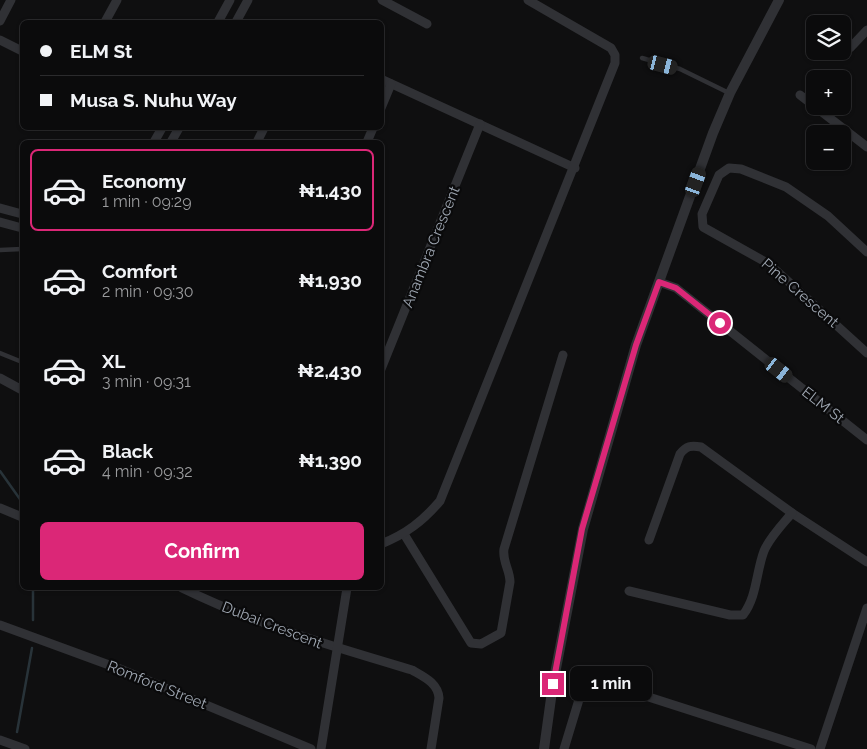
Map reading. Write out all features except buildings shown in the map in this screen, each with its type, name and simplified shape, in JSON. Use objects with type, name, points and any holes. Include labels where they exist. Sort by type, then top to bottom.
[{"type":"street","points":[[0,21],[11,0]]},
{"type":"street","points":[[106,20],[118,0]]},
{"type":"street","points":[[219,20],[230,0]]},
{"type":"street","points":[[237,20],[248,0]]},
{"type":"street","points":[[382,0],[427,24]]},
{"type":"street","points":[[384,543],[404,534],[420,522],[440,501],[575,168],[615,63],[615,55],[610,48],[528,0]]},
{"type":"street","points":[[544,749],[553,684],[582,529],[636,345],[730,93],[779,0]]},
{"type":"street","points":[[851,47],[867,30]]},
{"type":"street","points":[[0,40],[20,50]]},
{"type":"street","points":[[384,80],[575,168]]},
{"type":"street","points":[[384,101],[391,84]]},
{"type":"street","points":[[800,95],[867,147]]},
{"type":"street","name":"Anambra Crescent","points":[[384,362],[480,124]]},
{"type":"street","name":"Pine Crescent","points":[[867,252],[828,216],[786,187],[741,169],[729,168],[719,175],[702,214],[702,227],[769,264],[867,353]]},
{"type":"street","points":[[0,208],[20,213]]},
{"type":"street","points":[[0,222],[20,227]]},
{"type":"street","name":"ELM St","points":[[659,282],[676,288],[867,440]]},
{"type":"street","points":[[404,534],[471,643],[481,644],[501,633],[510,582],[510,574],[503,555],[504,549],[563,354]]},
{"type":"street","points":[[0,378],[20,389]]},
{"type":"street","points":[[649,540],[680,454],[688,446],[693,445],[701,447],[792,513],[867,562]]},
{"type":"street","points":[[0,508],[20,516]]},
{"type":"street","points":[[629,592],[730,615],[743,614],[750,606],[764,552],[769,542],[792,513]]},
{"type":"street","name":"Dubai Crescent","points":[[186,590],[229,611],[335,649],[412,670],[435,685],[439,691],[431,749]]},
{"type":"street","points":[[321,749],[335,649],[347,590]]},
{"type":"street","points":[[820,749],[867,608]]},
{"type":"street","name":"Romford Street","points":[[0,625],[120,669],[311,749]]},
{"type":"street","points":[[564,749],[580,693],[591,684],[605,683],[811,749]]},
{"type":"street","points":[[0,740],[25,749]]},
{"type":"lane","points":[[642,58],[680,69],[730,93]]},
{"type":"lane","points":[[0,250],[20,250]]},
{"type":"lane","points":[[0,353],[20,361]]},
{"type":"waterway","points":[[0,471],[20,499]]},
{"type":"waterway","points":[[33,590],[33,620]]},
{"type":"waterway","points":[[17,732],[32,648]]},
{"type":"route","points":[[553,684],[582,529],[636,345],[659,282],[676,288],[720,323]]}]
